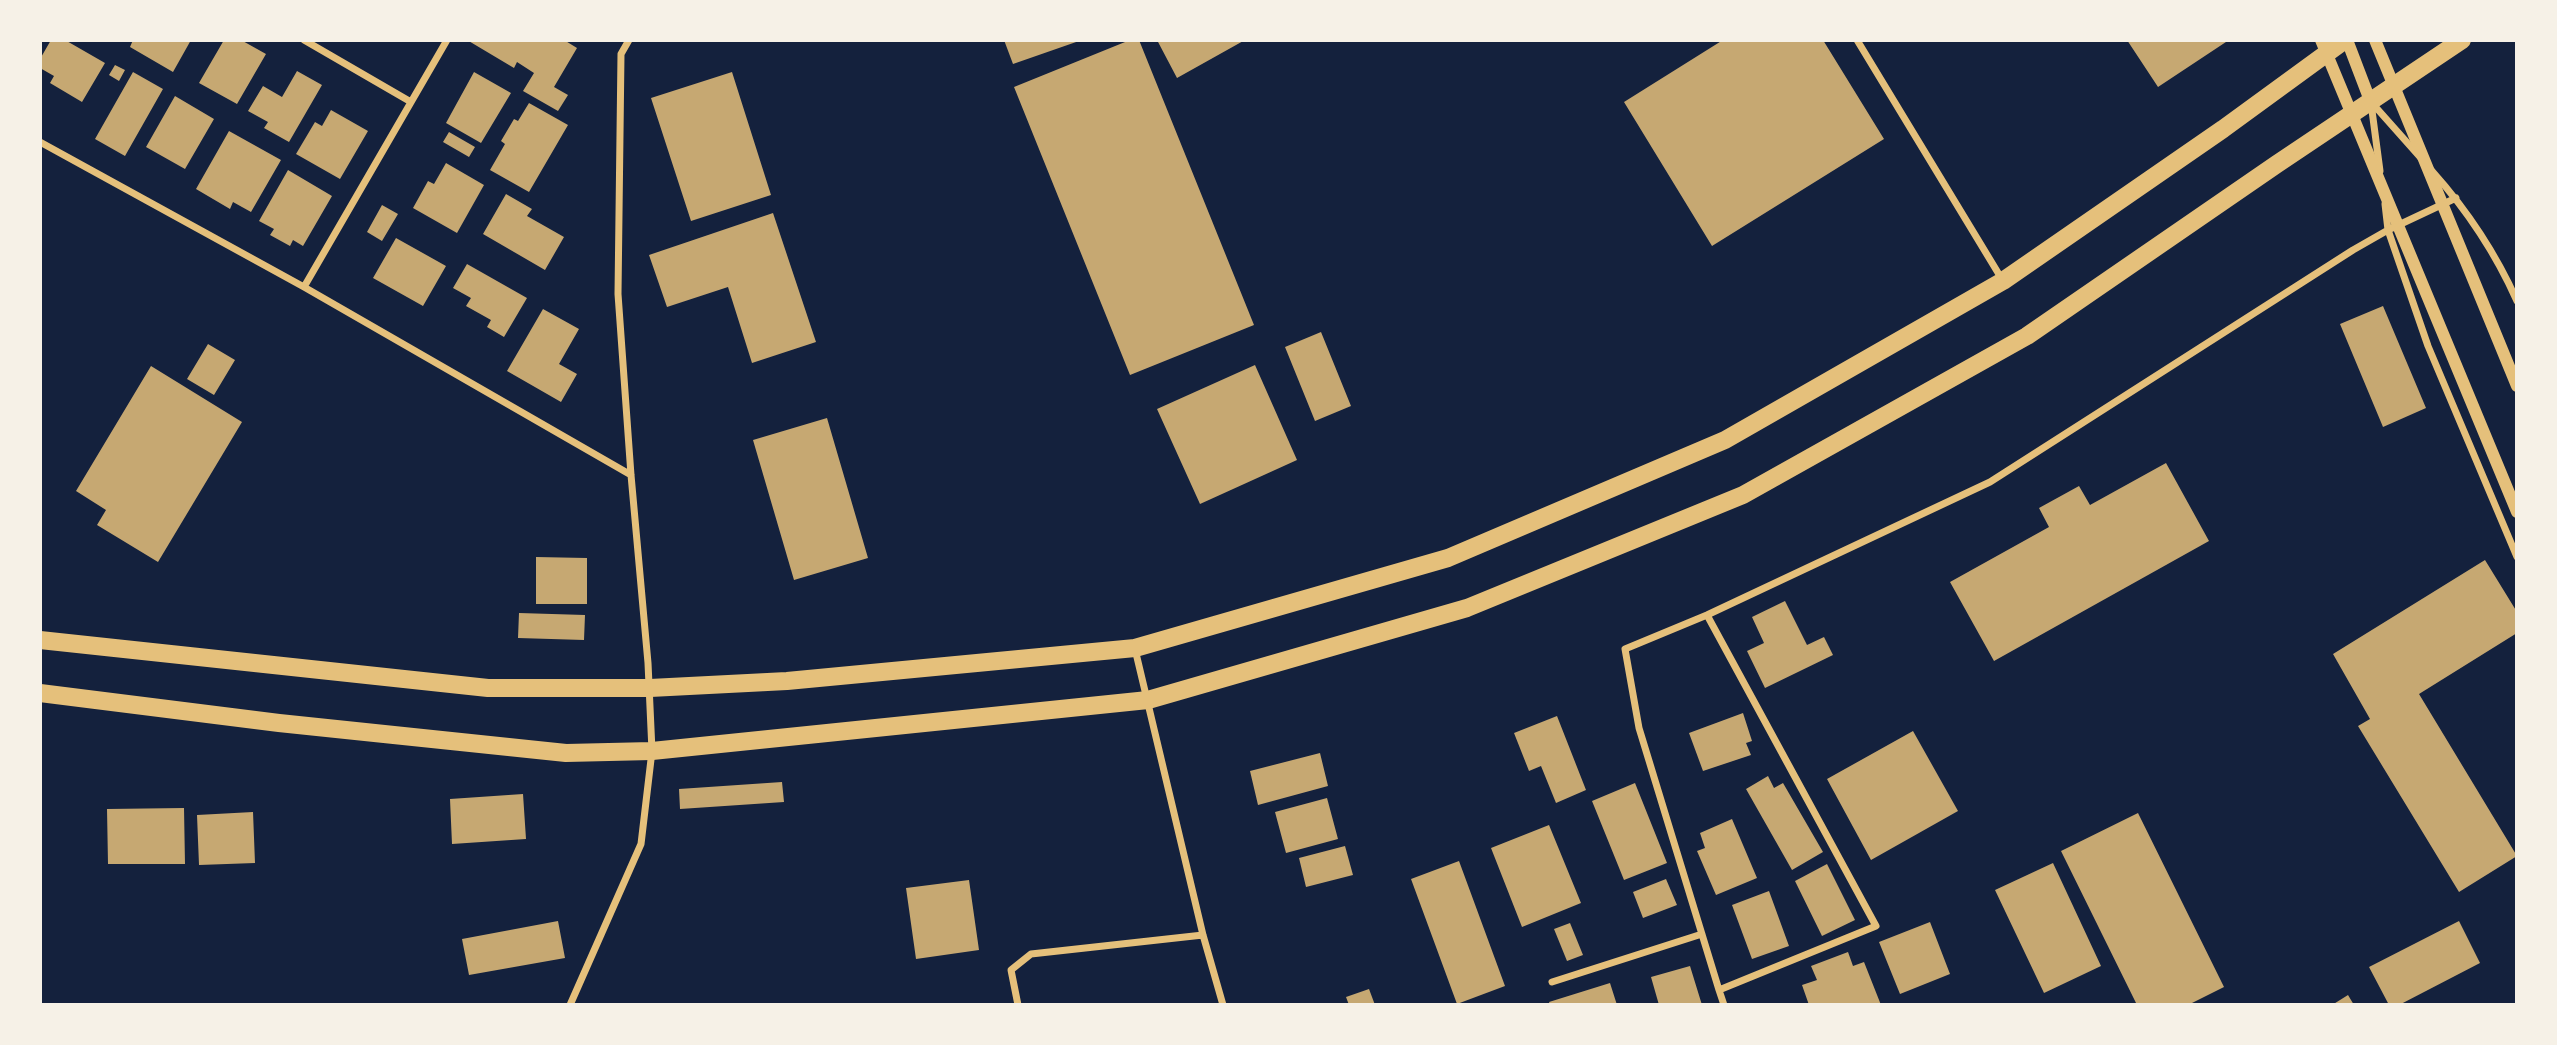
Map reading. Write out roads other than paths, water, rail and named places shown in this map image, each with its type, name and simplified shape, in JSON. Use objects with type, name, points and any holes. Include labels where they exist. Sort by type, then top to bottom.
[{"type":"main road","points":[[40,640],[488,688],[650,688],[787,681],[1135,648],[1460,553],[1725,440],[2003,281],[2223,129],[2346,40]]},
{"type":"main road","points":[[40,693],[279,723],[565,753],[652,751],[1148,700],[1467,608],[1742,495],[2027,336],[2462,40]]},
{"type":"street","points":[[304,40],[411,102]]},
{"type":"street","points":[[304,287],[447,40]]},
{"type":"street","points":[[570,1005],[641,844],[652,751],[650,688],[618,294],[621,54],[629,40]]},
{"type":"street","points":[[1857,40],[2003,281]]},
{"type":"street","points":[[2321,40],[2517,512]]},
{"type":"street","points":[[2346,40],[2371,103],[2388,230],[2428,346],[2517,556]]},
{"type":"street","points":[[2375,40],[2517,386]]},
{"type":"street","points":[[2371,103],[2456,198],[2508,281],[2517,301]]},
{"type":"street","points":[[40,142],[304,287],[631,475]]},
{"type":"street","points":[[1724,1005],[1639,728],[1625,649],[1707,615],[1990,482],[2388,230],[2456,198]]},
{"type":"street","points":[[1707,615],[1876,926],[1719,990]]},
{"type":"street","points":[[1135,648],[1203,935],[1223,1005]]},
{"type":"street","points":[[1552,982],[1702,934]]},
{"type":"street","points":[[1018,1005],[1012,970],[1031,954],[1203,935]]}]
